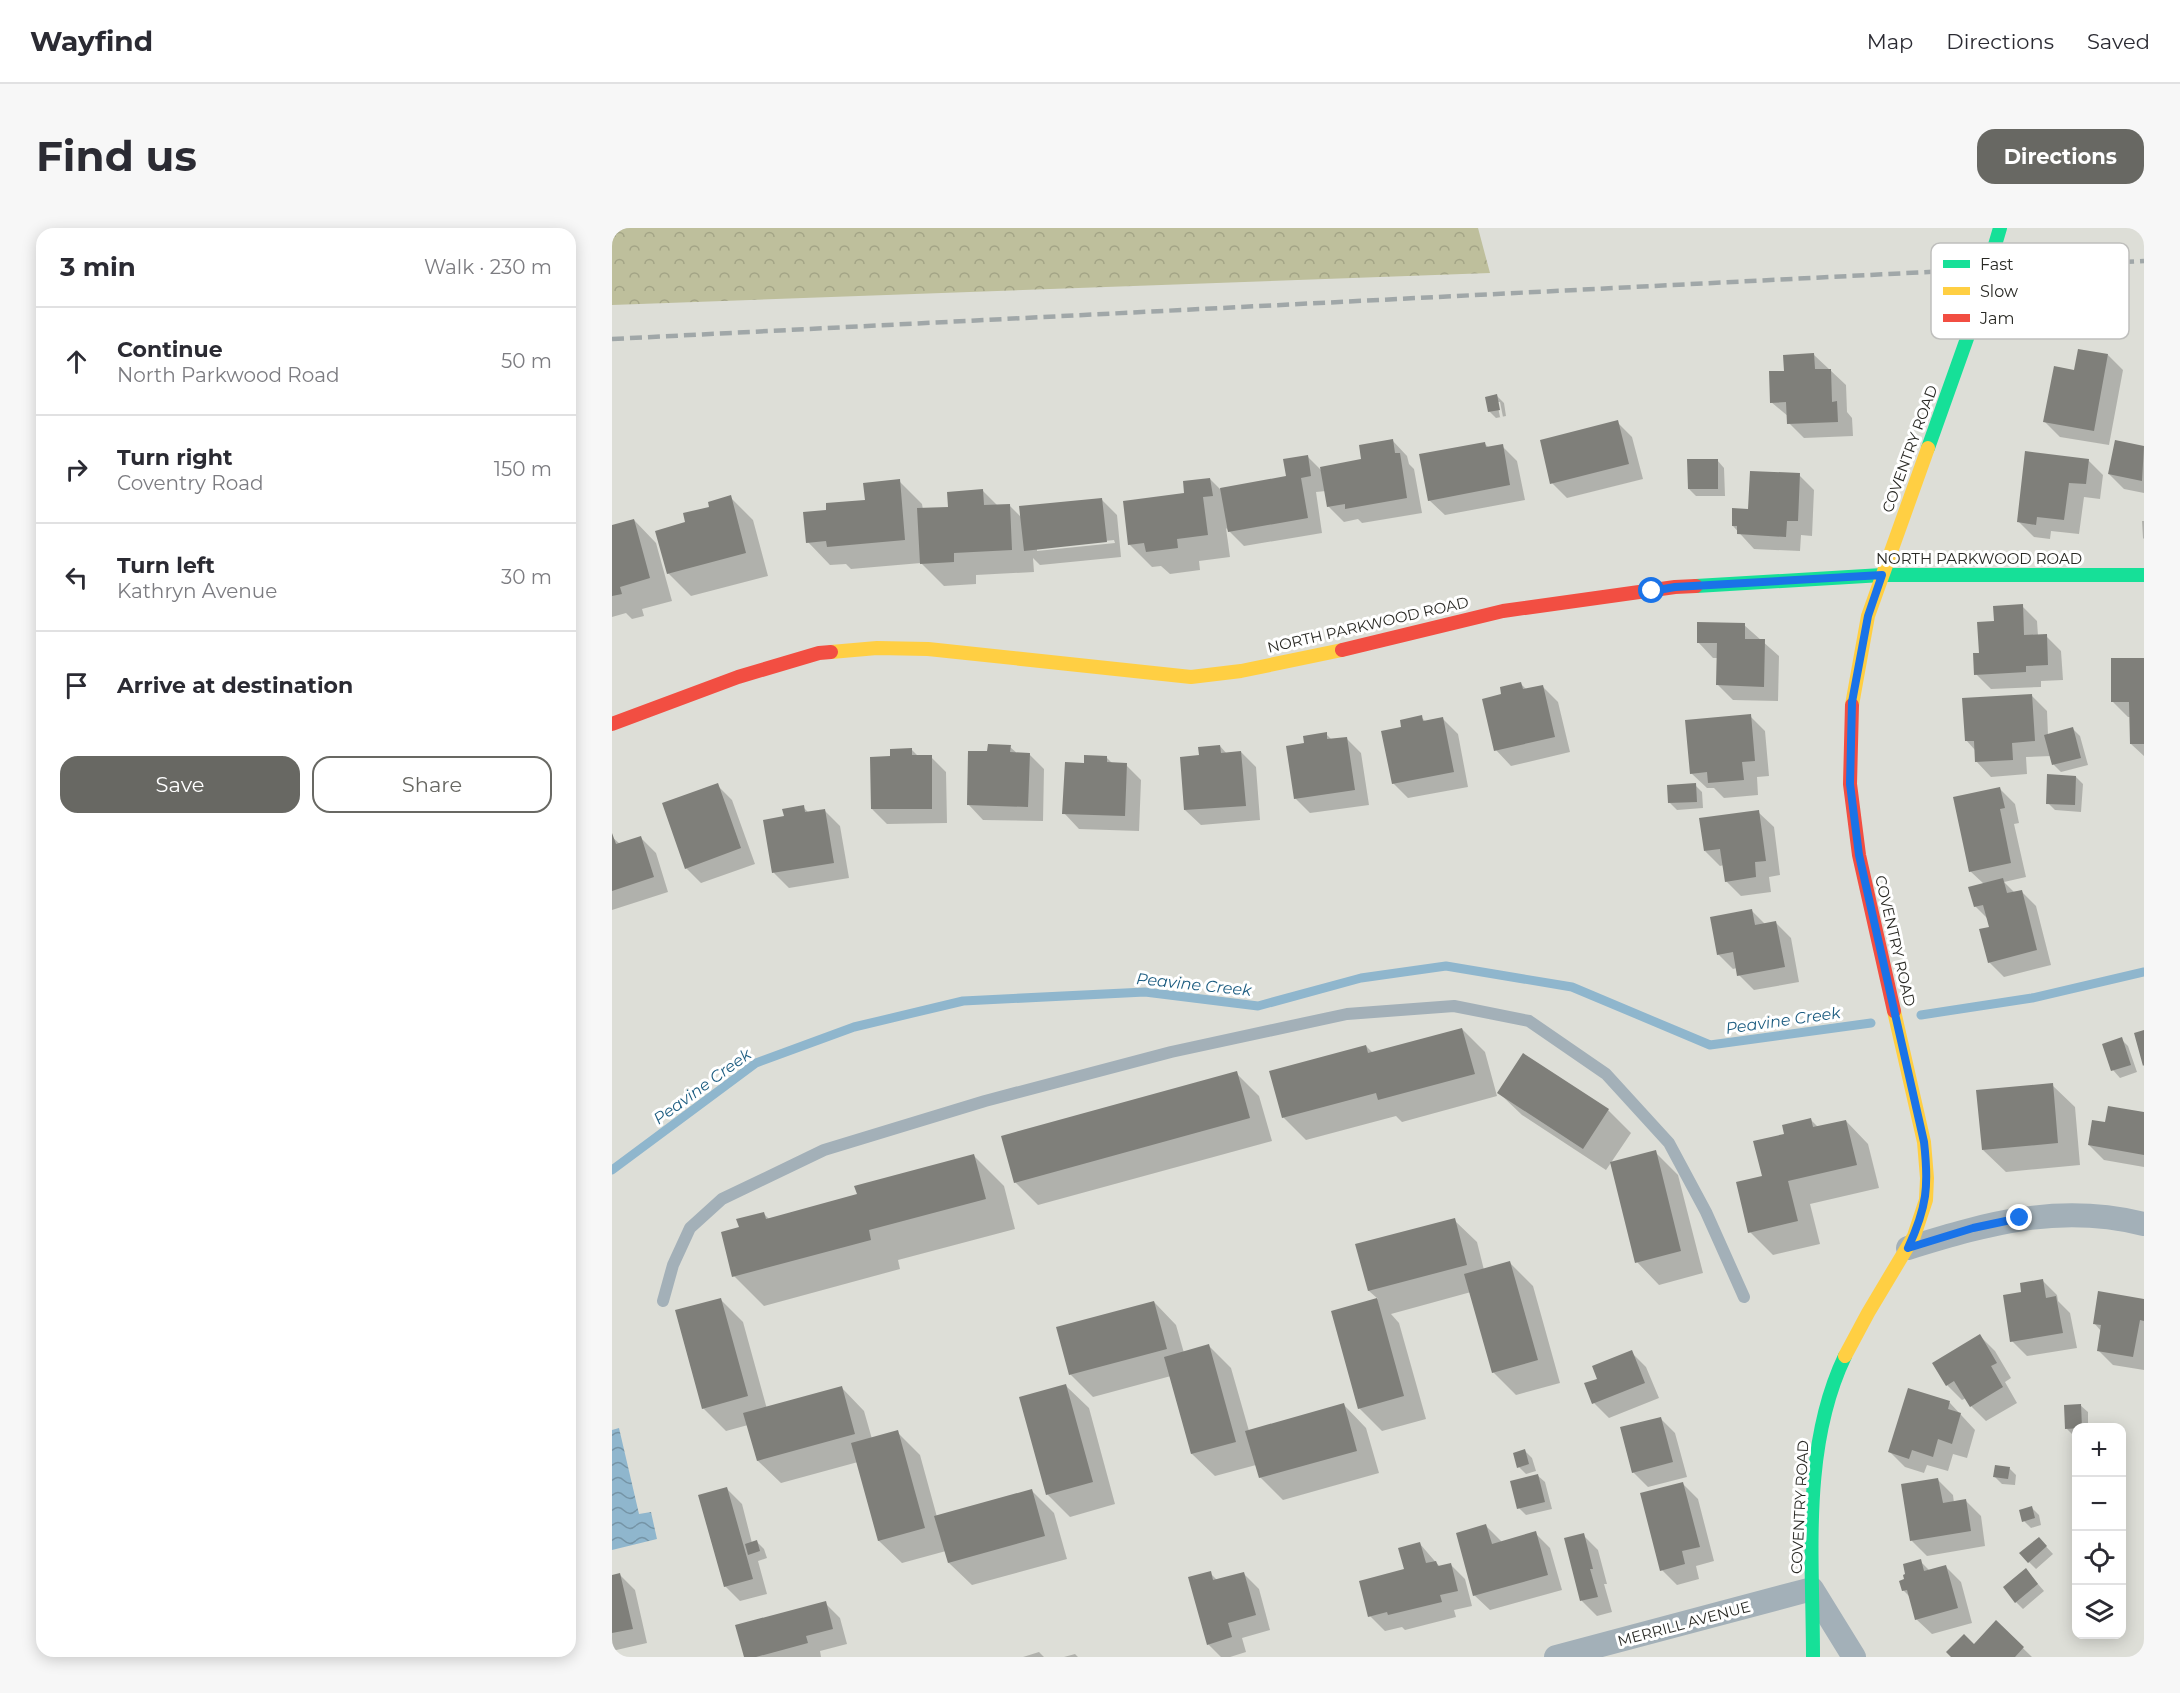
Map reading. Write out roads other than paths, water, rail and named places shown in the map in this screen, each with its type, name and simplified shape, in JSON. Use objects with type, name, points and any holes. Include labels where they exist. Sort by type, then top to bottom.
[{"type":"street","name":"COVENTRY ROAD","points":[[1996,243],[2001,228]]},
{"type":"street","name":"COVENTRY ROAD","points":[[1814,1657],[1811,1548],[1819,1440],[1830,1390],[1875,1301],[1908,1248],[1921,1222],[1926,1201],[1928,1172],[1924,1142],[1859,855],[1850,784],[1852,702],[1868,616],[1967,339]]},
{"type":"street","name":"NORTH PARKWOOD ROAD","points":[[612,724],[738,677],[819,653],[877,648],[928,649],[1191,677],[1241,671],[1362,646],[1503,611],[1675,587],[1882,575],[2144,575]]},
{"type":"street","points":[[1908,1248],[1973,1228],[2020,1218],[2068,1214],[2123,1219],[2144,1224]]},
{"type":"street","points":[[1812,1589],[1854,1657]]},
{"type":"street","name":"MERRILL AVENUE","points":[[1556,1657],[1812,1589]]},
{"type":"lane","points":[[663,1300],[673,1265],[690,1228],[722,1199],[824,1150],[985,1101],[1171,1052],[1347,1014],[1454,1006],[1529,1021],[1606,1074],[1669,1143],[1706,1212],[1744,1297]]},
{"type":"water","points":[[619,1428],[639,1514],[651,1512],[657,1539],[612,1550],[612,1430]]},
{"type":"waterway","name":"Peavine Creek","points":[[612,1170],[756,1063],[854,1027],[963,1001],[1145,992],[1258,1006],[1361,978],[1446,966],[1572,987],[1710,1045],[1871,1023]]},
{"type":"waterway","name":"Peavine Creek","points":[[1921,1015],[2032,998],[2144,972]]},
{"type":"railway","points":[[2129,262],[2144,261]]},
{"type":"railway","points":[[612,339],[1931,272]]}]
